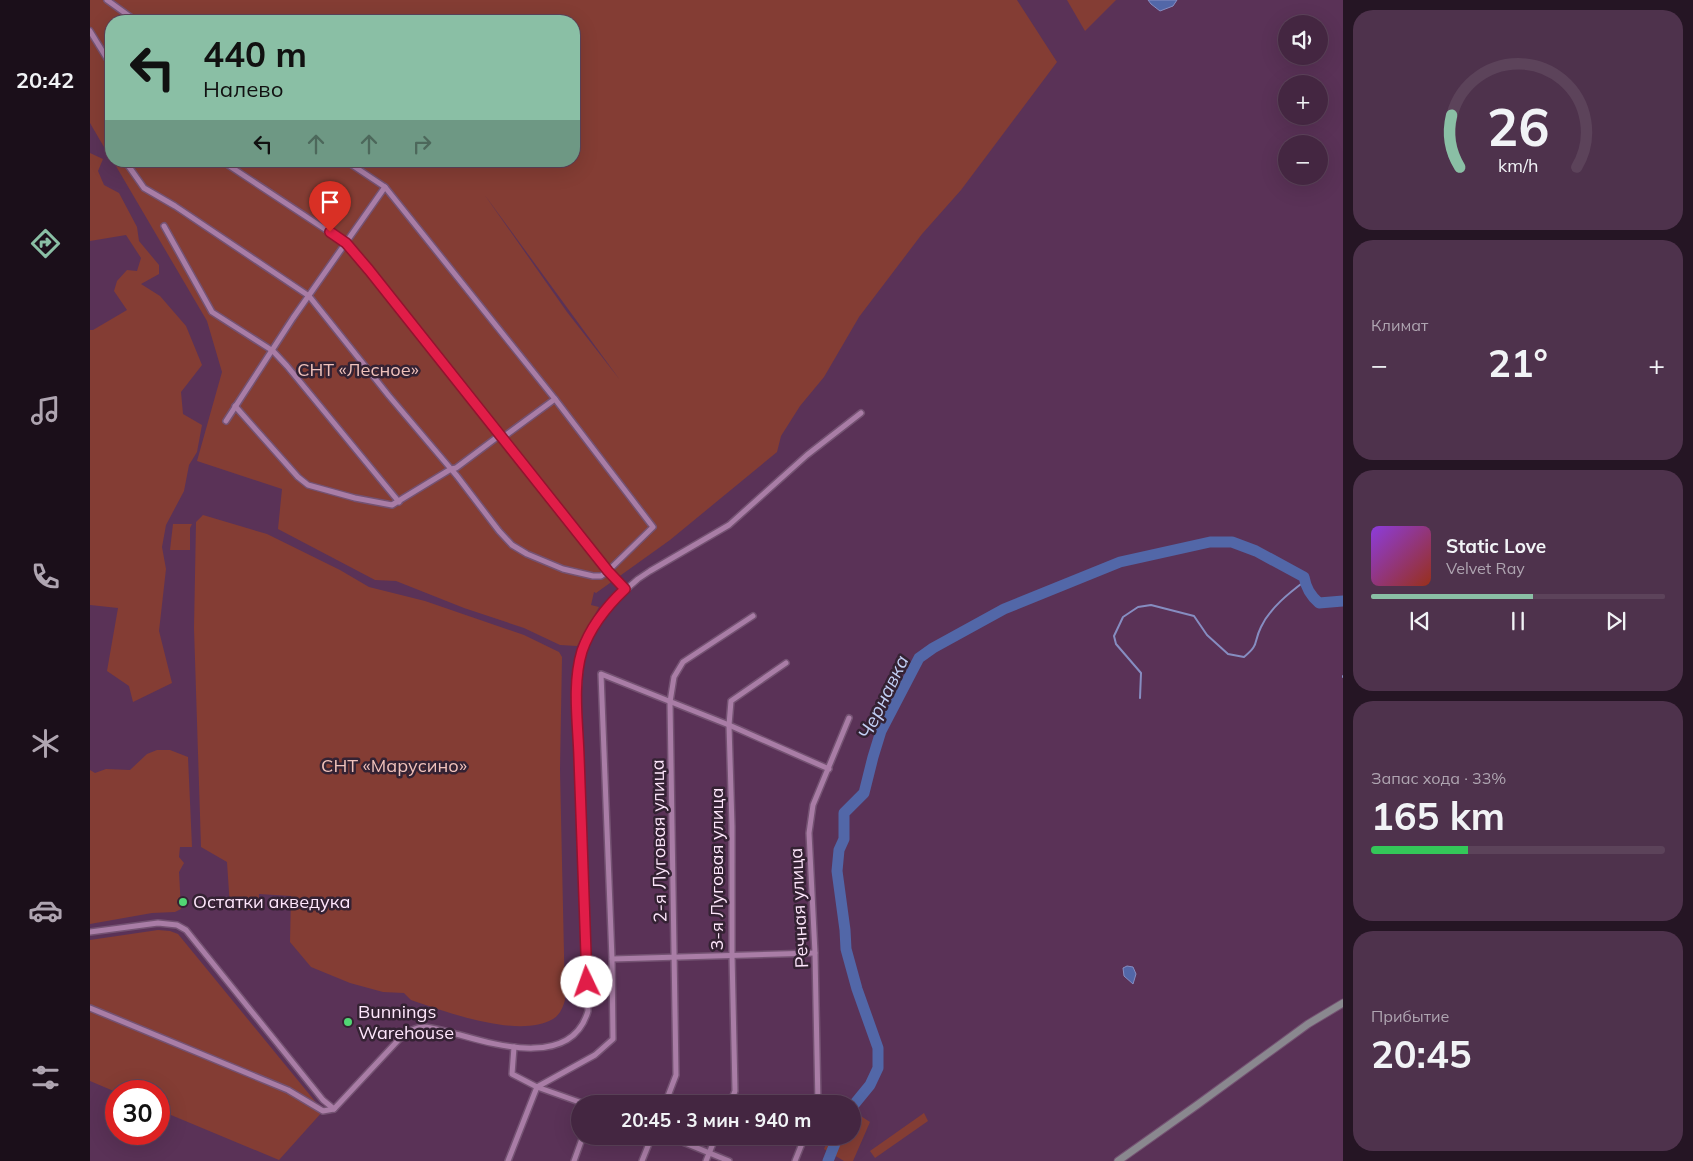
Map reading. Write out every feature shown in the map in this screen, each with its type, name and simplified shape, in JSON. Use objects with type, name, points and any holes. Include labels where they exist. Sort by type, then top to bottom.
[{"type":"main road","points":[[1118,1161],[1308,1024],[1343,1003]]},
{"type":"street","points":[[106,0],[127,15]]},
{"type":"street","points":[[90,31],[105,55]]},
{"type":"street","points":[[129,167],[144,188],[175,206],[309,296],[512,545],[527,554],[563,569],[601,576],[653,527],[555,399],[385,187],[355,167]]},
{"type":"street","points":[[231,167],[346,243],[608,571],[625,589]]},
{"type":"street","points":[[226,421],[309,296],[385,187]]},
{"type":"street","points":[[164,226],[212,312],[272,351],[399,502]]},
{"type":"street","points":[[235,406],[298,477],[308,485],[355,498],[392,505],[451,469],[456,468],[501,436],[506,435],[555,399]]},
{"type":"street","points":[[90,1008],[288,1090],[323,1111],[334,1109],[404,1034],[417,1028],[430,1028],[514,1047],[543,1048],[563,1041],[581,1026],[588,1011],[577,684],[582,653],[590,634],[604,613],[625,589],[650,571],[729,525],[807,455],[862,413]]},
{"type":"street","name":"2-я Луговая улица","points":[[668,1095],[676,1075],[670,702],[674,677],[683,662],[753,616]]},
{"type":"street","name":"3-я Луговая улица","points":[[733,1095],[735,1091],[732,826],[729,725],[731,701],[786,663]]},
{"type":"street","points":[[508,1161],[537,1087],[595,1055],[613,1039],[602,674],[729,725],[829,769]]},
{"type":"street","name":"Речная улица","points":[[818,1095],[816,953],[809,833],[813,805],[849,718]]},
{"type":"street","points":[[90,932],[158,923],[169,923],[186,930],[323,1100],[334,1109]]},
{"type":"street","points":[[612,959],[816,953]]},
{"type":"street","points":[[514,1047],[512,1074],[537,1087],[571,1099]]},
{"type":"street","points":[[574,1161],[580,1145]]},
{"type":"street","points":[[642,1161],[648,1145]]},
{"type":"street","points":[[690,1145],[729,1161]]},
{"type":"street","points":[[706,1161],[712,1145]]},
{"type":"street","points":[[796,1161],[802,1145]]},
{"type":"green space","name":"СНТ «Лесное»","points":[[90,0],[1017,0],[1057,62],[961,190],[922,234],[859,317],[824,377],[800,406],[781,436],[777,452],[670,540],[596,593],[594,592],[591,605],[599,607],[577,646],[560,645],[524,628],[464,608],[396,581],[375,580],[278,529],[282,489],[197,461],[222,372],[207,321],[117,167],[580,167],[580,15],[105,15],[105,149],[90,123]],"holes":[[[484,194],[620,380],[567,312]]]},
{"type":"green space","points":[[1067,0],[1116,0],[1085,31]]},
{"type":"green space","points":[[90,153],[103,159],[98,171],[104,185],[119,193],[137,227],[139,241],[159,265],[159,274],[141,284],[160,296],[186,326],[202,365],[181,392],[183,414],[202,425],[197,452],[189,465],[184,491],[166,525],[162,547],[166,569],[159,631],[172,683],[133,702],[129,686],[107,671],[118,608],[90,605],[90,330],[127,310],[114,291],[117,281],[127,270],[137,271],[141,258],[126,235],[90,241]]},
{"type":"green space","name":"СНТ «Марусино»","points":[[203,515],[267,534],[340,570],[369,587],[425,601],[524,635],[559,652],[562,657],[560,770],[565,1000],[561,1011],[553,1019],[539,1024],[521,1026],[482,1022],[411,1000],[404,993],[383,992],[350,983],[311,967],[290,942],[291,896],[259,894],[258,910],[234,910],[230,907],[227,862],[201,847],[194,628],[196,522]]},
{"type":"green space","points":[[173,524],[192,524],[190,528],[190,550],[170,550]]},
{"type":"green space","points":[[157,750],[170,750],[188,757],[192,847],[180,847],[179,857],[184,863],[179,872],[181,909],[175,912],[152,913],[90,924],[90,770],[95,773],[106,769],[130,770],[147,754]]},
{"type":"green space","points":[[158,930],[178,934],[323,1111],[279,1160],[170,1115],[170,1080],[105,1080],[105,1087],[90,1081],[90,940]]},
{"type":"green space","points":[[924,1113],[928,1121],[875,1158],[870,1151]]},
{"type":"green space","points":[[861,1116],[870,1122],[861,1143]]},
{"type":"green space","points":[[826,1145],[860,1145],[853,1161],[844,1161],[824,1149]]},
{"type":"water","points":[[1148,0],[1177,0],[1173,6],[1160,11]]},
{"type":"water","points":[[1127,966],[1133,967],[1136,974],[1133,984],[1124,976],[1123,968]]},
{"type":"waterway","name":"Чернавка","points":[[861,1096],[870,1085],[878,1068],[878,1048],[857,989],[846,949],[837,871],[839,850],[844,839],[844,813],[864,793],[881,731],[919,658],[933,648],[1004,609],[1120,562],[1210,542],[1232,542],[1256,551],[1304,577],[1309,591],[1319,603],[1343,601]]},
{"type":"waterway","points":[[1140,698],[1141,673],[1116,644],[1114,636],[1123,617],[1138,607],[1151,605],[1194,616],[1207,635],[1228,654],[1244,657],[1254,646],[1269,613],[1305,581]]},
{"type":"waterway","name":"Чернавка","points":[[828,1161],[834,1145]]},
{"type":"place","name":"Остатки акведука","points":[[183,902]]},
{"type":"place","name":"Bunnings Warehouse","points":[[348,1022]]},
{"type":"route","points":[[330,232],[346,243],[369,270],[608,571],[625,589],[604,613],[590,634],[585,643],[578,672],[577,701],[587,982]]}]
